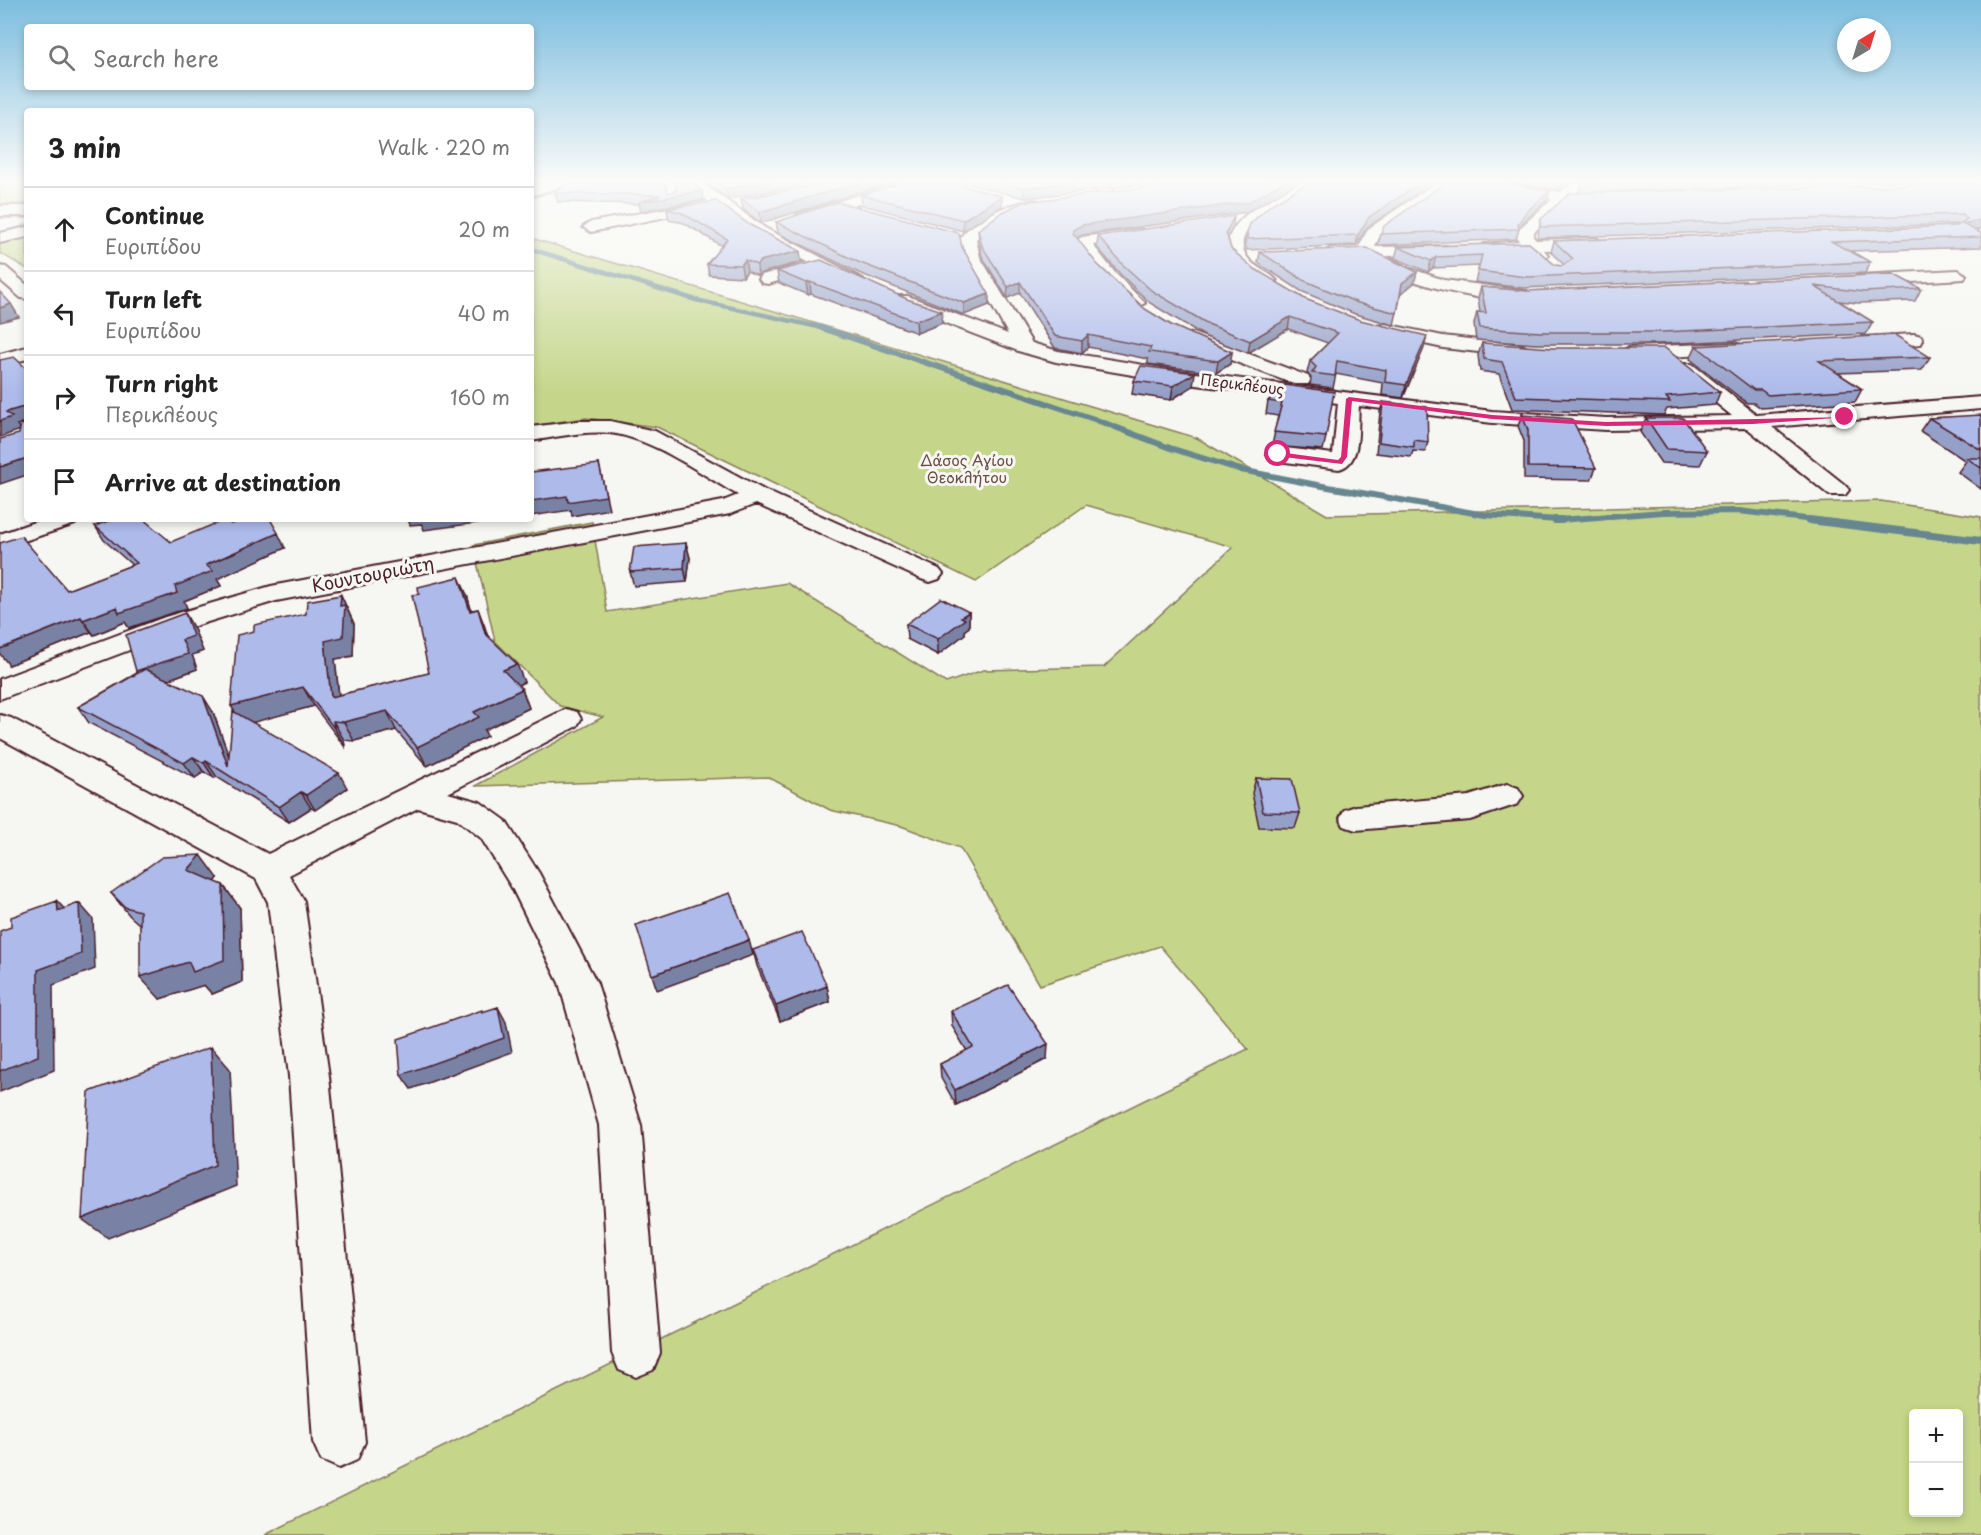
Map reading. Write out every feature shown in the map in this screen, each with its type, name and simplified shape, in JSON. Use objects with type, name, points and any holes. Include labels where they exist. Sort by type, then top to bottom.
[{"type":"street","name":"Περικλέους","points":[[798,252],[878,289],[1025,347],[1056,356],[1152,373],[1460,414],[1551,422],[1640,424],[1753,422],[1873,414],[1981,403]]},
{"type":"street","points":[[971,252],[1025,347]]},
{"type":"street","points":[[1089,252],[1110,278],[1152,316]]},
{"type":"street","points":[[1236,252],[1238,257],[1285,292]]},
{"type":"street","points":[[1368,252],[1396,269],[1425,280],[1479,291],[1534,294]]},
{"type":"street","points":[[1309,254],[1377,252]]},
{"type":"street","points":[[1537,252],[1551,264]]},
{"type":"street","points":[[1238,257],[1261,256]]},
{"type":"street","points":[[0,292],[23,290],[3,261]]},
{"type":"street","points":[[768,279],[822,264]]},
{"type":"street","points":[[1839,281],[1958,275]]},
{"type":"street","points":[[1365,326],[1443,342],[1539,352]]},
{"type":"street","points":[[1176,331],[1224,352],[1349,399],[1344,457],[1340,462],[1278,454]]},
{"type":"street","points":[[1843,344],[1914,340]]},
{"type":"street","points":[[1608,353],[1749,348]]},
{"type":"street","points":[[1666,352],[1837,490]]},
{"type":"street","points":[[0,360],[24,354]]},
{"type":"street","points":[[534,434],[579,427],[610,427],[647,436],[756,495],[930,574]]},
{"type":"street","name":"Κουντουριώτη","points":[[0,690],[175,623],[271,594],[730,507],[756,495]]},
{"type":"street","points":[[0,542],[57,522]]},
{"type":"street","points":[[268,870],[566,719]]},
{"type":"street","points":[[0,725],[268,870],[286,901],[309,1076],[339,1442]]},
{"type":"street","points":[[417,796],[468,810],[493,829],[528,882],[578,982],[620,1125],[636,1353]]},
{"type":"street","points":[[1356,818],[1470,808],[1507,796]]},
{"type":"green space","points":[[24,252],[24,267],[0,253]]},
{"type":"green space","name":"Δάσος Αγίου Θεοκλήτου","points":[[534,252],[576,252],[1197,438],[1327,515],[1881,501],[1981,517],[1981,1535],[265,1535],[1248,1049],[1160,946],[1040,985],[960,848],[901,826],[830,810],[768,777],[475,786],[603,717],[560,706],[495,641],[473,545],[592,522],[607,612],[787,583],[946,683],[983,670],[1104,667],[1233,547],[1086,505],[976,582],[657,427],[586,418],[534,426]]},
{"type":"building","points":[[717,252],[797,252],[760,261],[757,265],[745,260],[741,265],[707,264]]},
{"type":"building","points":[[837,252],[965,252],[989,294],[964,303]]},
{"type":"building","points":[[986,252],[1087,252],[1097,264],[1145,309],[1171,325],[1232,352],[1218,361],[1149,352],[1151,347],[1088,335],[1082,341],[1055,336],[1020,282],[1008,287]]},
{"type":"building","points":[[1111,252],[1234,252],[1253,268],[1305,299],[1360,320],[1427,336],[1406,385],[1385,382],[1386,370],[1337,361],[1335,376],[1312,373],[1316,367],[1310,361],[1338,333],[1290,317],[1250,341],[1208,324],[1152,291]]},
{"type":"building","points":[[1260,252],[1375,252],[1417,272],[1402,283],[1397,313],[1358,303],[1303,280]]},
{"type":"building","points":[[1409,252],[1539,252],[1555,265],[1562,266],[1573,259],[1565,252],[1850,252],[1870,262],[1527,277],[1478,271],[1482,255],[1436,257],[1431,261]]},
{"type":"building","points":[[821,260],[907,299],[942,311],[916,321],[777,271]]},
{"type":"building","points":[[1893,274],[1921,289],[1864,292],[1814,286],[1873,322],[1663,332],[1540,332],[1480,328],[1477,312],[1486,313],[1481,287],[1527,291]]},
{"type":"building","points":[[0,292],[11,304],[0,308]]},
{"type":"building","points":[[1895,335],[1930,357],[1819,361],[1862,389],[1768,395],[1761,390],[1754,390],[1696,346]]},
{"type":"building","points":[[1482,343],[1553,348],[1665,348],[1720,392],[1666,397],[1670,402],[1516,397],[1502,362],[1484,359]]},
{"type":"building","points":[[14,357],[24,366],[24,407],[6,412],[12,417],[0,421],[0,360]]},
{"type":"building","points":[[1141,366],[1195,373],[1173,386],[1134,381]]},
{"type":"building","points":[[1285,385],[1334,392],[1326,437],[1274,432],[1282,403],[1268,401]]},
{"type":"building","points":[[1383,402],[1427,407],[1428,442],[1414,440],[1414,447],[1379,442]]},
{"type":"building","points":[[1522,415],[1572,419],[1596,468],[1528,467],[1528,430]]},
{"type":"building","points":[[1980,415],[1981,450],[1929,418]]},
{"type":"building","points":[[1646,418],[1683,418],[1707,451],[1667,449]]},
{"type":"building","points":[[21,423],[24,426],[24,459],[0,467],[0,439],[19,434]]},
{"type":"building","points":[[1967,458],[1981,458],[1981,468]]},
{"type":"building","points":[[599,464],[606,496],[568,502],[567,496],[534,501],[534,472]]},
{"type":"building","points":[[105,522],[147,522],[171,542],[219,522],[231,524],[272,522],[278,533],[206,565],[213,571],[175,586],[177,593],[119,613],[117,607],[83,620],[81,617],[0,649],[0,543],[21,536],[67,590],[137,563],[95,526]]},
{"type":"building","points":[[686,543],[684,568],[630,572],[634,547]]},
{"type":"building","points":[[459,577],[470,611],[478,609],[485,633],[517,664],[503,670],[522,689],[474,712],[479,717],[417,747],[387,711],[344,722],[333,721],[334,728],[303,687],[231,706],[237,635],[254,631],[254,625],[306,614],[307,601],[341,595],[340,606],[345,605],[343,637],[325,641],[331,697],[429,673],[412,595],[419,594],[418,587]]},
{"type":"building","points":[[941,598],[969,612],[961,617],[965,619],[938,639],[906,624]]},
{"type":"building","points":[[185,613],[193,636],[182,640],[188,654],[136,671],[126,635]]},
{"type":"building","points":[[145,669],[203,696],[228,766],[233,711],[339,773],[306,795],[301,792],[279,807],[206,761],[204,763],[193,757],[184,763],[78,707]]},
{"type":"building","points":[[1256,778],[1292,779],[1300,813],[1263,812]]},
{"type":"building","points":[[201,855],[188,870],[223,885],[224,960],[193,972],[189,962],[140,977],[140,911],[125,907],[111,893],[162,857]]},
{"type":"building","points":[[730,893],[749,940],[652,975],[636,925]]},
{"type":"building","points":[[57,901],[58,911],[79,903],[81,954],[38,970],[38,1056],[0,1071],[0,931],[11,927],[11,917]]},
{"type":"building","points":[[802,932],[827,986],[776,1006],[753,950]]},
{"type":"building","points":[[1008,985],[1048,1044],[955,1090],[940,1064],[973,1047],[951,1011]]},
{"type":"building","points":[[498,1007],[504,1038],[401,1075],[398,1039],[482,1010],[482,1012]]},
{"type":"building","points":[[211,1047],[215,1165],[82,1219],[89,1092]]},
{"type":"waterway","points":[[540,252],[696,300],[820,327]]},
{"type":"waterway","points":[[820,327],[1094,419],[1170,448],[1241,470],[1485,515],[1559,520]]},
{"type":"waterway","points":[[1559,520],[1663,512],[1739,511],[1822,521]]},
{"type":"waterway","points":[[1809,520],[1981,541]]},
{"type":"route","points":[[1278,454],[1340,462],[1344,457],[1349,399],[1460,414],[1606,424],[1753,422],[1845,417]]}]
